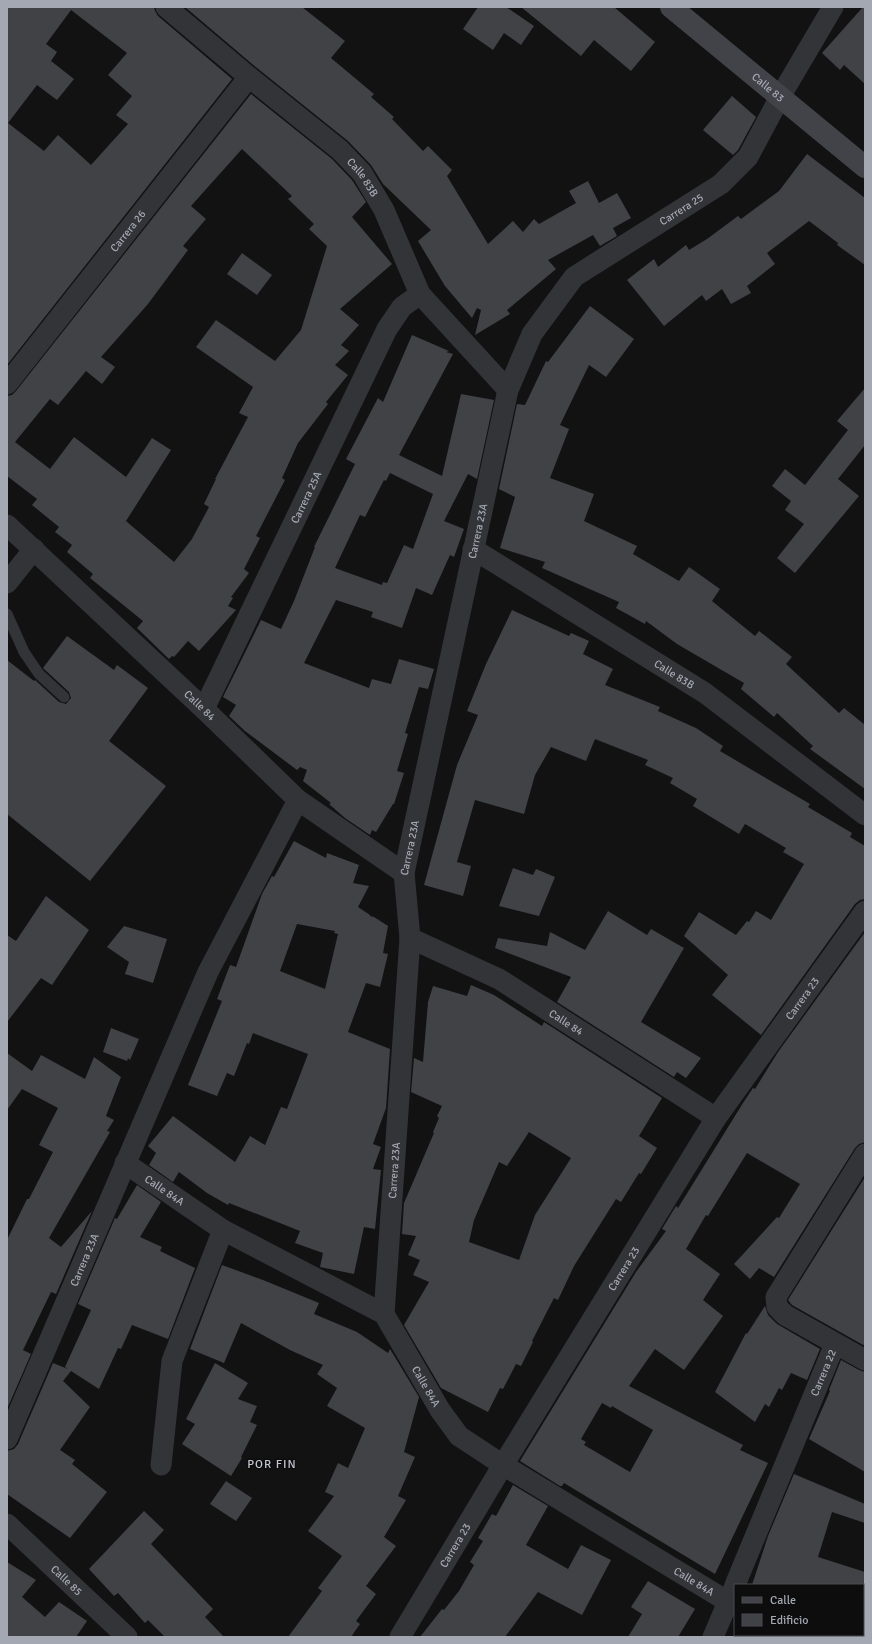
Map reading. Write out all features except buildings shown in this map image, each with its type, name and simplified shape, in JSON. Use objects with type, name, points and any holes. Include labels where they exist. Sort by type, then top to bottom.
[{"type":"street","name":"Calle 83B","points":[[166,7],[248,77],[340,150],[362,173],[384,210],[420,294],[508,390]]},
{"type":"street","name":"Calle 83","points":[[671,7],[865,167]]},
{"type":"street","name":"Carrera 25","points":[[508,390],[532,334],[574,277],[721,184],[748,157],[780,97],[833,7]]},
{"type":"street","name":"Carrera 26","points":[[7,384],[248,77]]},
{"type":"street","name":"Carrera 25A","points":[[204,709],[387,329],[402,307],[420,294]]},
{"type":"street","name":"Carrera 23A","points":[[384,1314],[410,938],[404,873],[508,390]]},
{"type":"street","name":"Calle 84","points":[[7,525],[204,709],[298,800],[404,873]]},
{"type":"street","points":[[7,583],[34,549]]},
{"type":"street","name":"Calle 83B","points":[[473,549],[705,693],[865,815]]},
{"type":"street","name":"Carrera 23A","points":[[7,1439],[208,972],[298,800]]},
{"type":"street","name":"Carrera 23","points":[[400,1637],[503,1465],[716,1118],[865,911]]},
{"type":"street","name":"Calle 84","points":[[410,938],[499,979],[716,1118]]},
{"type":"street","name":"Carrera 22","points":[[737,1584],[835,1344],[785,1315],[777,1307],[776,1297],[865,1154]]},
{"type":"street","name":"Calle 84A","points":[[125,1163],[223,1230],[384,1314],[440,1410],[459,1436],[503,1465],[733,1595]]},
{"type":"street","points":[[161,1466],[172,1361],[223,1230]]},
{"type":"street","points":[[835,1344],[865,1360]]},
{"type":"street","name":"Calle 85","points":[[7,1524],[127,1637]]},
{"type":"street","name":"Carrera 22","points":[[713,1637],[733,1595]]},
{"type":"lane","points":[[7,614],[24,652],[39,674],[64,697]]},
{"type":"district","name":"POR FIN","points":[[272,1464]]}]
